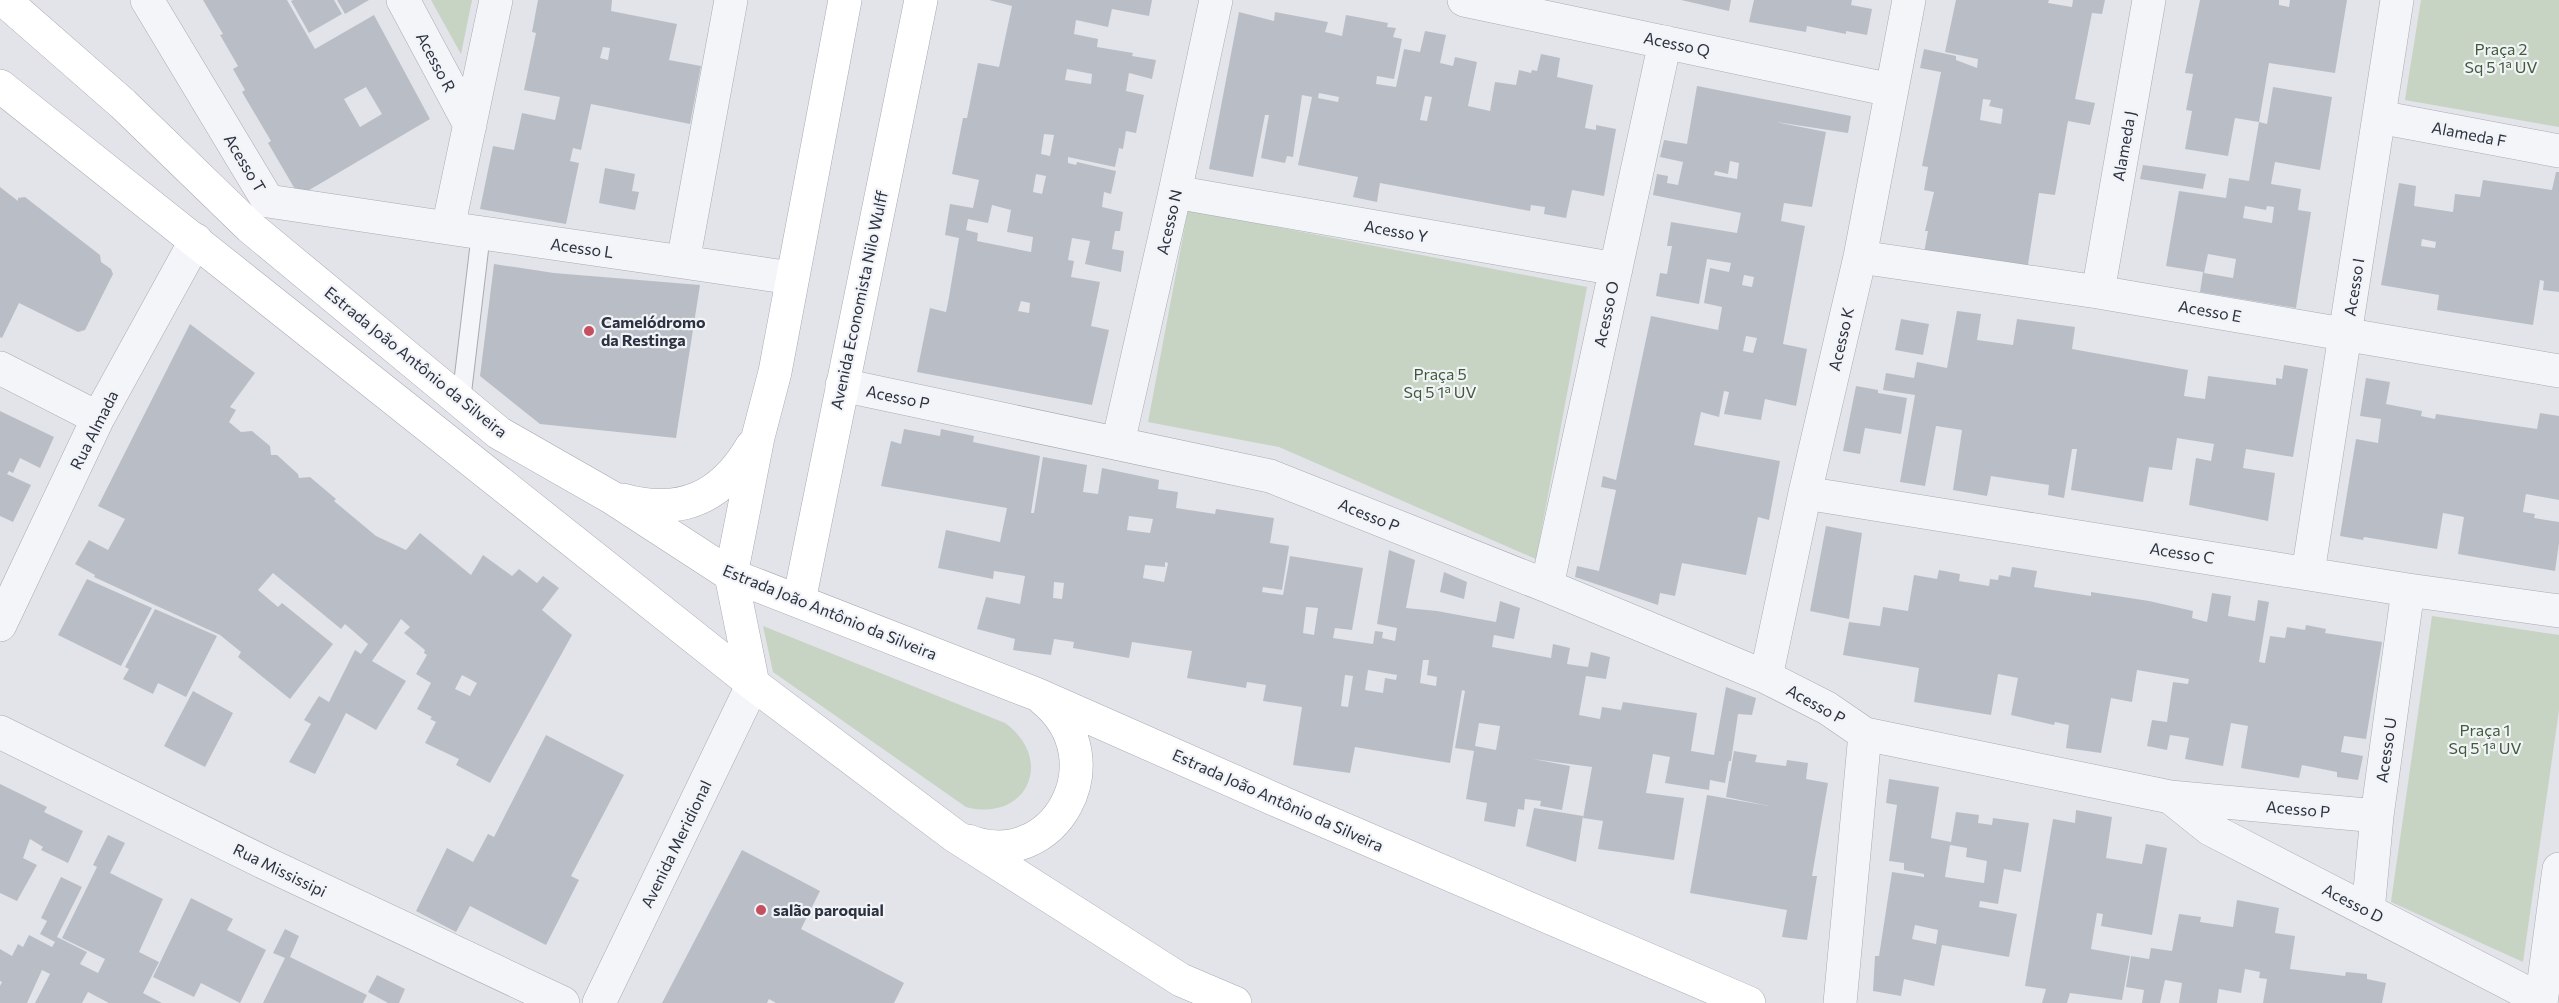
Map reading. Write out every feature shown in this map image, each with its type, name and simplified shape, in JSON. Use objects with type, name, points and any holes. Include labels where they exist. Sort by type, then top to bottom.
[{"type":"main road","name":"Estrada João Antônio da Silveira","points":[[4,0],[123,104],[259,214],[461,401],[499,433],[611,497],[731,575],[1036,694],[1749,1003]]},
{"type":"main road","points":[[753,684],[731,575],[758,437],[775,372],[845,0]]},
{"type":"main road","name":"Avenida Economista Nilo Wulff","points":[[799,601],[921,0]]},
{"type":"main road","points":[[0,86],[753,684],[955,836],[1180,980],[1235,1003]]},
{"type":"main road","points":[[611,497],[646,507],[681,504],[714,491],[740,467],[758,437]]},
{"type":"main road","points":[[955,836],[979,845],[1005,846],[1029,840],[1051,825],[1067,805],[1076,782],[1077,756],[1070,731],[1056,710],[1036,694]]},
{"type":"street","name":"Acesso T","points":[[147,0],[259,214],[448,228]]},
{"type":"street","name":"Acesso R","points":[[403,0],[470,125]]},
{"type":"street","points":[[448,228],[496,0]]},
{"type":"street","points":[[683,262],[731,0]]},
{"type":"street","name":"Acesso N","points":[[1118,444],[1216,0]]},
{"type":"street","name":"Acesso Q","points":[[1464,0],[1891,90]]},
{"type":"street","name":"Acesso K","points":[[1766,677],[1805,493],[1860,257],[1909,0]]},
{"type":"street","name":"Alameda J","points":[[2098,292],[2149,0]]},
{"type":"street","name":"Acesso I","points":[[2308,573],[2347,335],[2397,0]]},
{"type":"street","name":"Acesso O","points":[[1547,586],[1665,42]]},
{"type":"street","name":"Alameda F","points":[[2379,117],[2559,151]]},
{"type":"street","name":"Acesso Y","points":[[1175,192],[1616,269]]},
{"type":"street","name":"Acesso L","points":[[448,228],[792,278]]},
{"type":"street","name":"Rua Almada","points":[[0,625],[98,418],[196,240]]},
{"type":"street","name":"Acesso E","points":[[1860,257],[2098,292],[2559,371]]},
{"type":"street","points":[[0,368],[98,418]]},
{"type":"street","name":"Acesso P","points":[[842,385],[1270,476],[1547,586],[1766,677],[1827,708],[1865,734],[2170,797],[2377,816]]},
{"type":"street","name":"Acesso C","points":[[1805,493],[2408,590],[2559,611]]},
{"type":"street","name":"Acesso U","points":[[2368,911],[2377,816],[2408,590]]},
{"type":"street","name":"Avenida Meridional","points":[[599,1003],[753,684]]},
{"type":"street","name":"Rua Mississipi","points":[[0,732],[265,863],[563,1003]]},
{"type":"street","points":[[1840,1003],[1865,734]]},
{"type":"street","name":"Acesso D","points":[[2170,797],[2210,829],[2541,1001]]},
{"type":"street","points":[[2541,1001],[2559,869]]},
{"type":"lane","points":[[461,401],[481,233]]},
{"type":"green space","points":[[431,0],[472,0],[461,54]]},
{"type":"green space","name":"Praça 2 Sq 5 1ª UV","points":[[2421,0],[2559,0],[2559,127],[2405,100]]},
{"type":"green space","name":"Praça 5 Sq 5 1ª UV","points":[[1188,210],[1587,287],[1536,559],[1279,447],[1148,422]]},
{"type":"green space","name":"Praça 1 Sq 5 1ª UV","points":[[2432,616],[2559,635],[2559,710],[2523,962],[2391,902]]},
{"type":"green space","points":[[763,626],[1005,723],[1020,738],[1029,754],[1031,770],[1027,785],[1018,797],[1005,806],[987,810],[966,807],[773,672]]},
{"type":"building","points":[[203,0],[287,0],[315,49],[374,15],[430,119],[299,196],[268,143],[271,141],[242,92],[245,90],[233,69],[238,66],[220,35],[223,34]],"holes":[[[366,87],[382,114],[360,127],[344,99]]]},
{"type":"building","points":[[334,0],[342,14],[309,33],[291,1]]},
{"type":"building","points":[[337,0],[369,0],[345,14]]},
{"type":"building","points":[[538,0],[612,0],[611,11],[677,24],[669,60],[701,66],[690,124],[591,104],[581,150],[573,148],[570,161],[579,163],[566,224],[480,209],[493,146],[514,150],[522,113],[555,120],[560,97],[524,90],[536,33],[532,32]],"holes":[[[603,47],[610,48],[608,60],[600,58]]]},
{"type":"building","points":[[989,0],[1152,0],[1149,16],[1112,9],[1108,27],[1076,20],[1074,34],[1098,39],[1097,47],[1133,53],[1132,56],[1156,60],[1152,79],[1129,73],[1126,91],[1144,95],[1136,133],[1126,131],[1123,149],[1119,148],[1115,167],[1068,157],[1068,163],[1076,165],[1077,162],[1116,171],[1111,194],[1104,192],[1102,207],[1123,212],[1120,231],[1115,231],[1112,249],[1124,251],[1121,272],[1085,264],[1090,241],[1072,238],[1068,260],[1074,261],[1071,277],[1100,282],[1091,326],[1109,330],[1092,405],[917,372],[930,308],[946,312],[949,297],[959,238],[945,235],[950,204],[973,208],[979,180],[952,174],[963,118],[967,118],[978,63],[999,67],[1012,6]],"holes":[[[1067,69],[1092,74],[1091,84],[1065,80]],[[1044,134],[1054,135],[1050,156],[1041,154]],[[1036,174],[1046,176],[1042,194],[1033,192]],[[992,205],[1011,210],[1007,232],[1033,237],[1031,252],[977,241],[978,233],[966,230],[968,219],[988,223]],[[1021,301],[1030,303],[1029,313],[1018,311]]]},
{"type":"building","points":[[1681,0],[1731,0],[1729,11]]},
{"type":"building","points":[[1754,0],[1852,0],[1851,5],[1872,9],[1867,35],[1846,31],[1846,34],[1807,26],[1806,32],[1749,22]]},
{"type":"building","points":[[1956,0],[2049,0],[2048,3],[2072,7],[2073,0],[2105,0],[2102,14],[2092,13],[2075,99],[2095,103],[2090,125],[2068,121],[2055,195],[2039,193],[2027,271],[1924,253],[1928,231],[1925,231],[1934,192],[1924,190],[1928,167],[1922,166],[1941,72],[1920,68],[1924,49],[1956,56],[1956,60],[1977,68],[1978,59],[1945,52]],"holes":[[[1983,99],[1991,100],[1989,106],[2003,109],[2001,124],[1980,120]]]},
{"type":"building","points":[[2200,0],[2279,0],[2279,5],[2289,7],[2290,0],[2347,0],[2335,73],[2269,63],[2259,122],[2235,118],[2228,156],[2185,149],[2192,111],[2186,110],[2193,74],[2185,73]]},
{"type":"building","points":[[1239,12],[1274,21],[1275,12],[1328,22],[1325,32],[1342,36],[1346,15],[1388,23],[1387,27],[1396,28],[1393,37],[1402,39],[1394,79],[1377,76],[1376,84],[1396,87],[1404,49],[1420,52],[1425,31],[1446,35],[1440,63],[1453,66],[1455,57],[1477,62],[1468,106],[1490,111],[1495,82],[1516,85],[1519,70],[1531,73],[1532,70],[1537,71],[1541,54],[1560,58],[1557,77],[1593,85],[1585,128],[1596,130],[1596,125],[1616,129],[1604,196],[1572,190],[1566,218],[1544,214],[1545,207],[1531,205],[1530,211],[1380,183],[1377,202],[1353,197],[1358,177],[1298,165],[1312,97],[1302,95],[1293,157],[1287,156],[1285,163],[1261,158],[1269,115],[1265,115],[1253,177],[1209,169]],"holes":[[[1319,93],[1339,97],[1338,102],[1318,98]],[[1425,96],[1432,97],[1427,121],[1420,120]]]},
{"type":"building","points":[[1697,86],[1851,116],[1848,133],[1776,122],[1826,132],[1812,207],[1784,203],[1781,221],[1805,226],[1783,344],[1807,349],[1796,406],[1765,399],[1761,420],[1724,414],[1729,392],[1724,391],[1719,417],[1701,412],[1694,445],[1780,461],[1769,520],[1758,517],[1746,575],[1682,563],[1675,596],[1660,593],[1658,605],[1575,577],[1577,566],[1599,571],[1616,490],[1601,487],[1603,476],[1616,480],[1651,316],[1718,330],[1722,307],[1704,303],[1710,268],[1729,272],[1731,263],[1707,259],[1699,304],[1656,296],[1660,273],[1667,274],[1672,246],[1667,246],[1671,222],[1737,233],[1741,213],[1653,195],[1657,174],[1668,176],[1667,183],[1678,185],[1683,162],[1660,157],[1664,140],[1687,144]],"holes":[[[1730,161],[1739,163],[1737,179],[1714,175],[1715,171],[1728,174]],[[1744,275],[1754,277],[1752,287],[1742,285]],[[1746,336],[1757,338],[1753,353],[1743,351]]]},
{"type":"building","points":[[2273,87],[2332,97],[2320,170],[2275,162],[2271,184],[2301,189],[2298,210],[2311,212],[2296,308],[2200,292],[2203,272],[2166,266],[2179,191],[2226,198],[2229,178],[2249,181],[2259,122],[2267,124]],"holes":[[[2245,206],[2266,210],[2267,206],[2274,207],[2272,223],[2243,218]],[[2208,254],[2236,259],[2233,278],[2204,273]]]},
{"type":"building","points":[[2143,165],[2206,174],[2203,189],[2140,179]]},
{"type":"building","points":[[605,168],[635,174],[632,191],[639,192],[635,210],[599,203]]},
{"type":"building","points":[[2556,172],[2559,172],[2559,292],[2543,290],[2544,281],[2540,280],[2533,325],[2437,310],[2439,295],[2381,285],[2399,183],[2416,186],[2414,206],[2453,212],[2455,194],[2480,197],[2483,180],[2552,190]],"holes":[[[2422,239],[2436,242],[2435,248],[2421,246]]]},
{"type":"building","points":[[0,187],[18,201],[18,198],[25,197],[100,255],[101,262],[111,269],[113,274],[85,330],[78,332],[19,303],[2,338],[0,337]]},
{"type":"building","name":"Camelódromo da Restinga","points":[[494,264],[554,273],[700,285],[676,438],[540,424],[480,376]]},
{"type":"building","points":[[1957,311],[1981,314],[1977,340],[2013,345],[2017,319],[2075,327],[2072,349],[2188,370],[2184,396],[2205,399],[2208,376],[2276,385],[2276,378],[2282,379],[2284,365],[2308,369],[2293,457],[2246,449],[2243,468],[2275,473],[2268,521],[2189,505],[2196,458],[2211,461],[2214,444],[2177,438],[2172,470],[2149,467],[2143,502],[2071,490],[2077,449],[2072,449],[2064,498],[2048,495],[2049,485],[1991,476],[1987,496],[1953,490],[1962,430],[1936,426],[1925,486],[1900,482],[1915,395],[1883,390],[1886,373],[1914,378],[1917,362],[1947,368]]},
{"type":"building","points":[[1901,319],[1929,324],[1923,355],[1895,350]]},
{"type":"building","points":[[190,324],[255,373],[230,407],[236,410],[229,422],[241,432],[252,431],[270,446],[271,455],[277,455],[298,474],[299,478],[310,477],[336,499],[334,501],[376,536],[406,550],[420,533],[471,575],[483,555],[512,576],[519,569],[537,583],[543,576],[559,588],[542,610],[572,635],[490,783],[456,765],[459,759],[425,743],[436,722],[430,719],[432,717],[417,709],[431,683],[416,674],[427,655],[424,653],[425,650],[404,633],[410,627],[401,619],[372,661],[406,681],[376,730],[346,713],[315,774],[289,762],[311,724],[304,720],[319,696],[329,702],[355,650],[361,654],[368,644],[345,624],[341,629],[273,573],[258,590],[278,607],[282,603],[333,644],[290,699],[238,657],[241,652],[220,635],[94,577],[95,575],[75,564],[89,540],[108,550],[125,519],[98,506]],"holes":[[[462,675],[477,683],[470,696],[455,689]]]},
{"type":"building","points":[[2366,378],[2390,382],[2386,404],[2422,411],[2421,416],[2435,419],[2436,414],[2537,429],[2540,413],[2559,416],[2559,500],[2526,494],[2523,512],[2535,514],[2534,518],[2559,522],[2555,571],[2458,554],[2464,517],[2443,513],[2437,549],[2364,537],[2363,540],[2340,536],[2356,439],[2378,443],[2381,419],[2360,416]]},
{"type":"building","points":[[1856,386],[1907,398],[1901,434],[1865,428],[1860,454],[1843,451]]},
{"type":"building","points":[[0,411],[54,437],[40,468],[20,458],[13,473],[9,471],[7,474],[31,485],[13,522],[0,516]]},
{"type":"building","points":[[904,429],[940,436],[941,429],[974,436],[973,442],[1040,456],[1031,513],[1034,513],[1043,457],[1087,465],[1083,492],[1098,494],[1102,468],[1159,480],[1158,489],[1178,492],[1176,508],[1215,514],[1216,509],[1274,518],[1270,543],[1289,546],[1282,590],[1263,587],[1262,592],[1283,595],[1290,556],[1363,568],[1352,630],[1335,628],[1333,638],[1373,644],[1375,631],[1383,632],[1382,638],[1395,641],[1397,628],[1377,624],[1389,550],[1415,560],[1406,608],[1437,611],[1496,622],[1500,601],[1520,608],[1514,639],[1494,635],[1492,647],[1551,658],[1553,644],[1570,648],[1567,664],[1588,667],[1591,652],[1610,657],[1606,679],[1586,676],[1579,715],[1600,719],[1602,707],[1621,710],[1623,702],[1697,713],[1691,751],[1714,755],[1726,687],[1756,698],[1752,715],[1738,714],[1731,761],[1729,761],[1725,783],[1710,780],[1709,790],[1665,783],[1670,757],[1653,754],[1646,793],[1684,798],[1674,860],[1598,849],[1603,821],[1583,818],[1592,767],[1533,759],[1570,766],[1562,810],[1540,806],[1541,801],[1525,799],[1524,810],[1518,809],[1515,827],[1484,821],[1487,803],[1466,799],[1474,751],[1455,748],[1465,691],[1462,690],[1450,763],[1355,747],[1350,773],[1293,765],[1302,707],[1263,701],[1266,685],[1247,682],[1246,688],[1187,678],[1192,651],[1132,642],[1129,658],[1073,648],[1074,642],[1054,639],[1051,655],[1013,650],[1015,639],[977,629],[986,597],[1020,604],[1025,576],[994,571],[993,579],[938,568],[946,530],[1000,542],[1007,508],[881,486],[891,441],[901,444]],"holes":[[[1129,516],[1153,519],[1150,533],[1127,530]],[[1165,562],[1168,563],[1164,582],[1143,578],[1145,565],[1165,567]],[[1054,582],[1064,583],[1062,599],[1053,598]],[[1306,607],[1318,608],[1314,635],[1303,633]],[[1423,660],[1429,660],[1427,675],[1437,677],[1436,686],[1420,683]],[[1368,670],[1397,675],[1396,680],[1385,678],[1383,693],[1365,690]],[[1345,675],[1353,676],[1348,707],[1341,706]],[[1479,723],[1500,726],[1496,750],[1475,746]]]},
{"type":"building","points":[[1826,526],[1862,533],[1849,619],[1810,611]]},
{"type":"building","points":[[2012,567],[2037,571],[2034,587],[2091,596],[2091,592],[2149,601],[2193,611],[2192,618],[2207,622],[2212,593],[2231,596],[2228,616],[2255,621],[2258,600],[2269,602],[2259,662],[2265,663],[2270,636],[2285,638],[2287,627],[2305,630],[2306,625],[2326,629],[2325,633],[2382,642],[2366,739],[2344,736],[2341,752],[2363,756],[2358,780],[2337,777],[2337,772],[2302,765],[2299,778],[2241,768],[2248,726],[2231,723],[2223,766],[2185,759],[2189,738],[2170,735],[2167,750],[2147,746],[2152,720],[2167,722],[2173,682],[2188,684],[2189,679],[2137,670],[2132,702],[2111,698],[2101,753],[2066,748],[2069,725],[2055,722],[2054,725],[2011,715],[2018,678],[1998,674],[1991,715],[1914,702],[1919,668],[1843,655],[1849,622],[1880,626],[1883,607],[1908,611],[1914,575],[1937,579],[1939,570],[1960,574],[1959,581],[1989,586],[1990,579],[1998,580],[1999,575],[2010,577]]},
{"type":"building","points":[[1444,572],[1467,582],[1464,599],[1440,592]]},
{"type":"building","points":[[87,579],[152,608],[121,666],[58,635]]},
{"type":"building","points":[[155,609],[217,636],[186,697],[158,683],[153,694],[123,679],[129,669],[125,667]]},
{"type":"building","points":[[193,691],[233,713],[205,767],[164,746]]},
{"type":"building","points":[[546,735],[624,775],[571,876],[579,880],[546,945],[470,906],[456,932],[416,911],[447,848],[473,862],[488,834],[494,837]]},
{"type":"building","points":[[1734,751],[1757,755],[1755,762],[1786,766],[1787,760],[1808,763],[1806,779],[1828,783],[1812,876],[1817,876],[1807,940],[1782,937],[1787,910],[1690,893],[1707,795],[1769,806],[1726,797]]},
{"type":"building","points":[[1889,779],[1939,787],[1931,838],[1951,842],[1956,812],[1979,815],[1978,823],[1992,825],[1993,818],[2029,823],[2021,872],[2004,869],[1998,904],[1980,901],[1979,907],[2017,914],[2009,957],[1942,945],[1934,986],[1904,979],[1901,996],[1873,991],[1875,956],[1879,956],[1892,872],[1924,877],[1924,874],[1904,870],[1904,863],[1889,861],[1897,805],[1886,803]],"holes":[[[1950,845],[1967,848],[1966,857],[1987,861],[1984,883],[1945,877]],[[1915,925],[1938,930],[1936,944],[1912,939]]]},
{"type":"building","points":[[0,784],[47,807],[44,812],[83,831],[68,863],[41,850],[43,847],[30,839],[23,858],[37,865],[17,901],[0,893]]},
{"type":"building","points":[[1534,808],[1583,816],[1576,862],[1526,846]]},
{"type":"building","points":[[2076,810],[2112,817],[2106,858],[2142,864],[2146,844],[2167,848],[2152,935],[2101,926],[2103,914],[2097,913],[2091,949],[2130,956],[2122,1000],[2070,993],[2067,1003],[2042,1003],[2046,989],[2025,986],[2053,819],[2075,823]]},
{"type":"building","points":[[108,835],[125,843],[110,873],[163,899],[139,952],[159,962],[143,993],[162,1003],[109,1003],[88,992],[82,1003],[35,1003],[50,974],[42,970],[27,1003],[0,1003],[2,982],[0,981],[0,949],[12,956],[18,944],[23,947],[29,935],[52,947],[55,942],[40,934],[47,921],[41,918],[61,877],[82,887],[57,937],[87,952],[80,964],[98,973],[105,959],[62,938],[97,867],[93,865]]},
{"type":"building","name":"salão paroquial","points":[[742,850],[820,891],[801,929],[904,983],[894,1003],[776,1003],[769,999],[767,1003],[662,1003]]},
{"type":"building","points":[[191,898],[233,919],[227,930],[266,950],[240,1003],[201,983],[194,997],[153,977]]},
{"type":"building","points":[[2237,900],[2279,908],[2275,933],[2295,936],[2290,969],[2345,976],[2346,972],[2367,974],[2367,979],[2386,983],[2382,1003],[2263,1003],[2267,979],[2259,978],[2260,972],[2245,969],[2241,993],[2219,989],[2217,1003],[2179,1003],[2182,983],[2165,980],[2160,1003],[2142,1003],[2144,990],[2126,987],[2131,956],[2149,959],[2151,948],[2172,951],[2179,914],[2201,917],[2200,922],[2233,927]]},
{"type":"building","points":[[285,929],[299,936],[290,957],[367,995],[363,1003],[263,1003],[285,958],[273,953]]},
{"type":"building","points":[[377,975],[405,989],[399,1003],[388,1003],[368,992]]},
{"type":"place","name":"Camelódromo da Restinga","points":[[589,331]]},
{"type":"place","name":"salão paroquial","points":[[761,910]]}]
